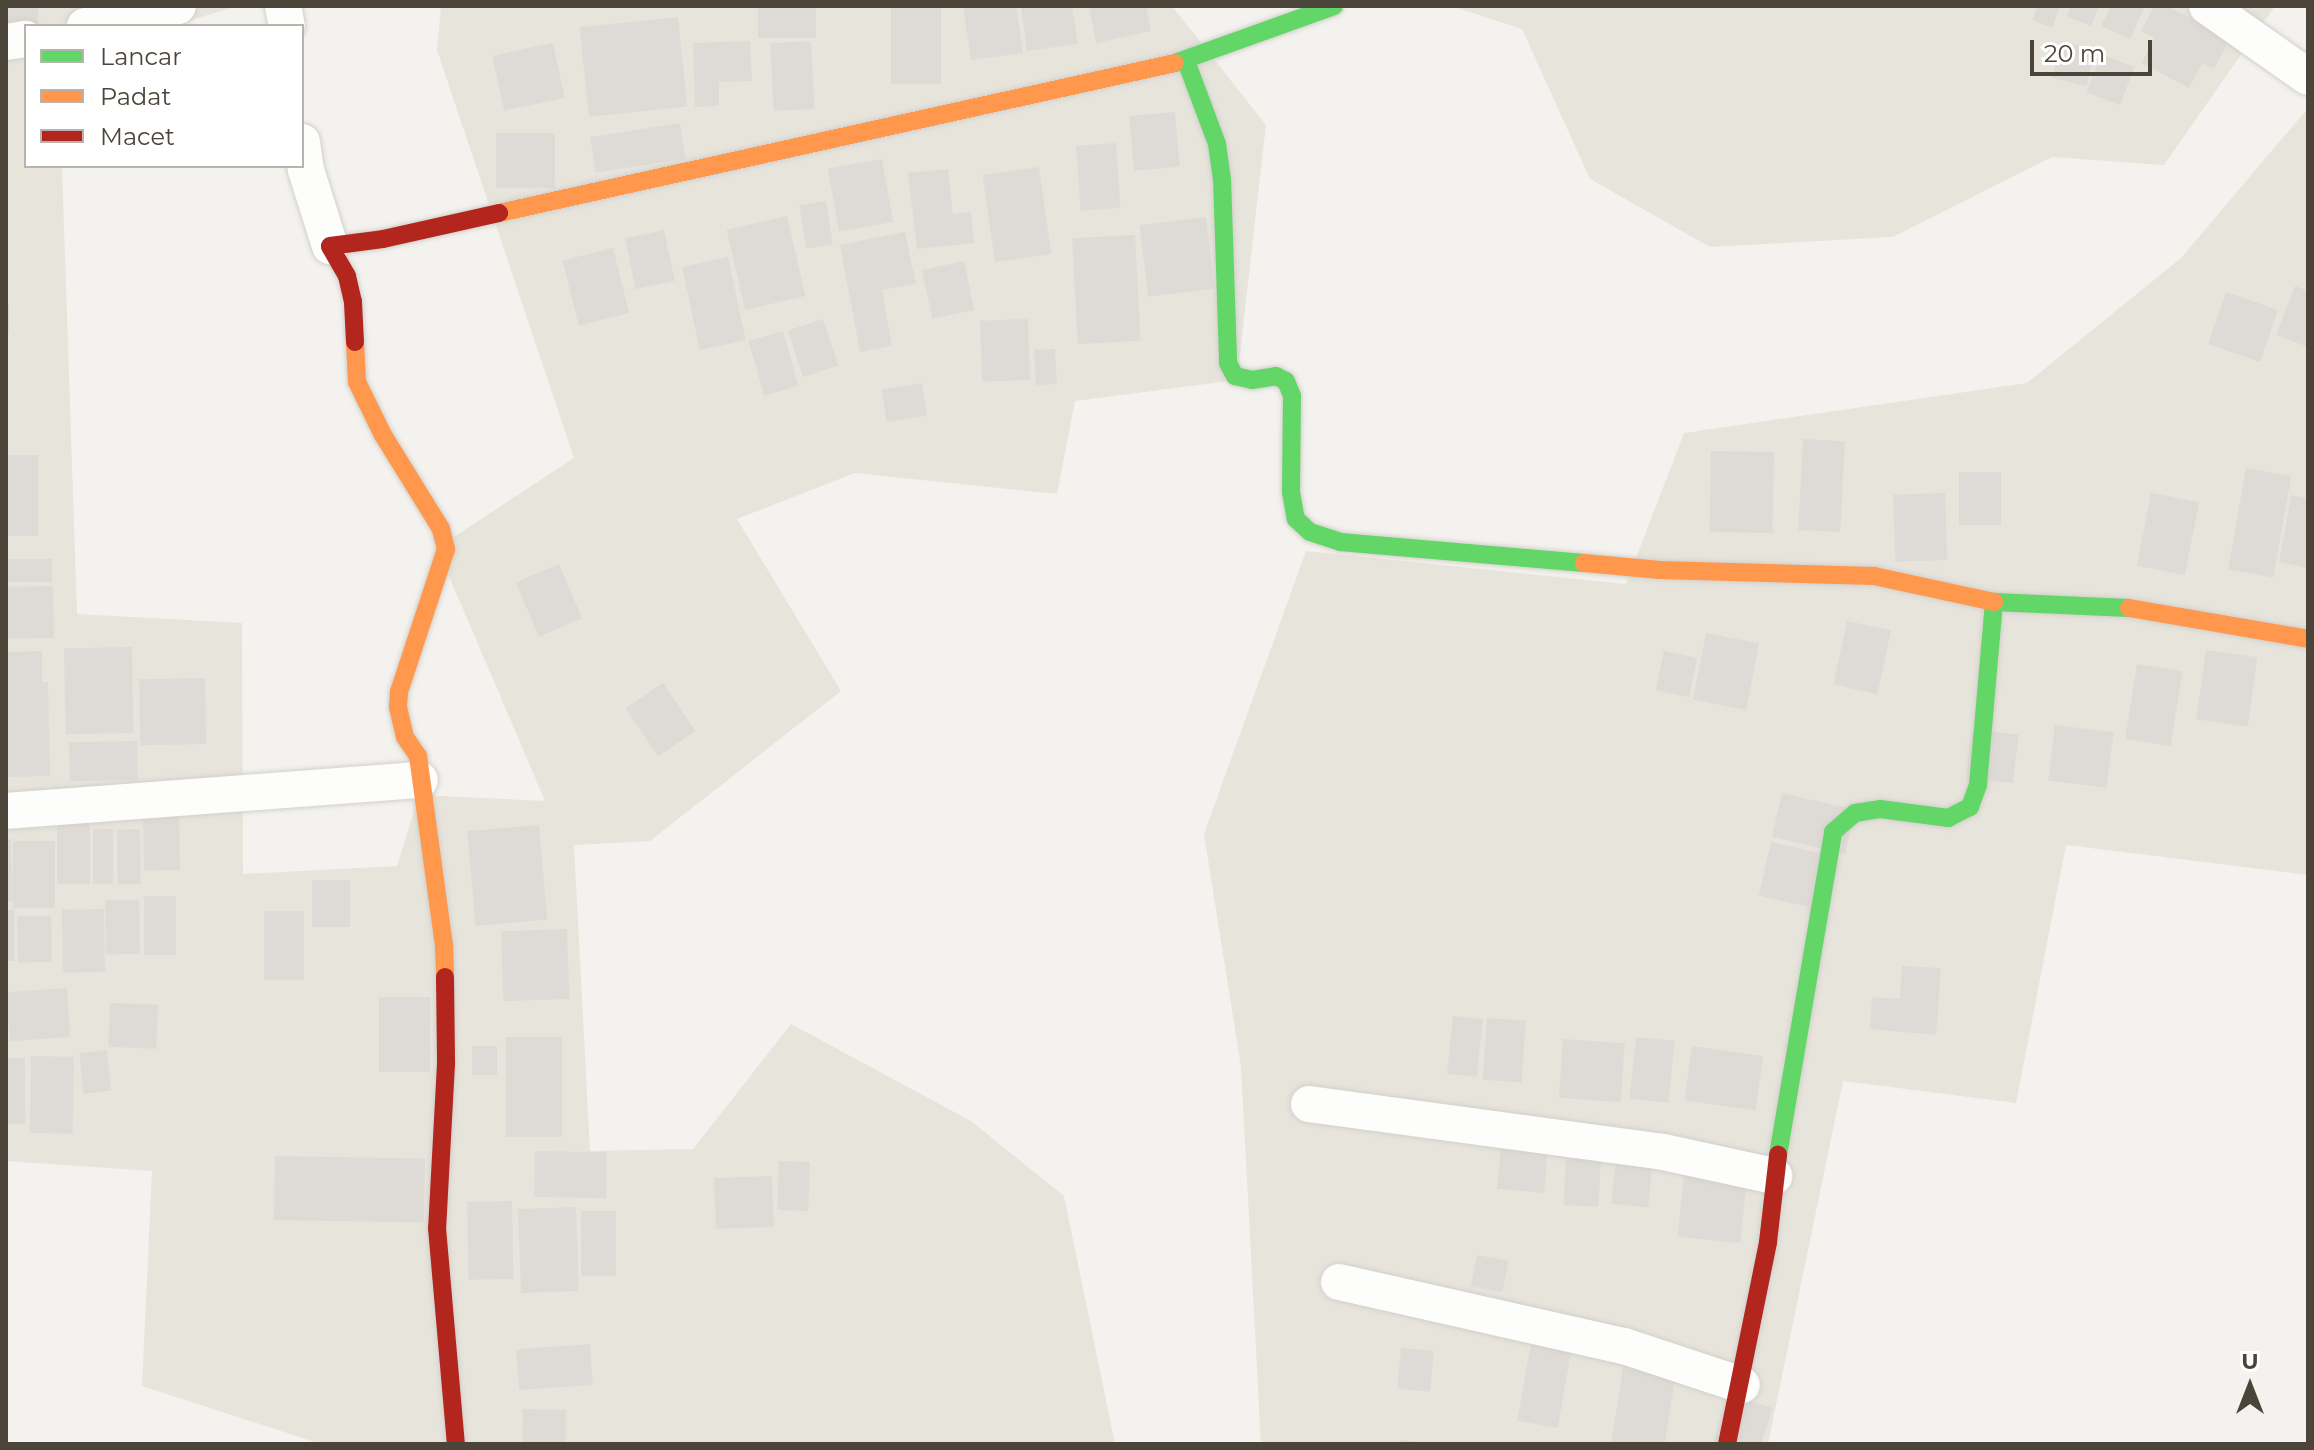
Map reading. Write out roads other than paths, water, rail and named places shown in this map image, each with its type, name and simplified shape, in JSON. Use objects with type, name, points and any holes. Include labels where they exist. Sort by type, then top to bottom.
[{"type":"street","points":[[94,24],[178,6]]},
{"type":"street","points":[[330,246],[383,239],[1186,61],[1334,6]]},
{"type":"street","points":[[2207,6],[2308,77]]},
{"type":"street","points":[[1186,61],[1217,144],[1222,178],[1228,363],[1235,376],[1252,380],[1276,376],[1286,381],[1292,396],[1291,492],[1296,519],[1310,532],[1340,542],[1660,570],[1874,576],[1994,602],[2122,607],[2308,639]]},
{"type":"street","points":[[304,156],[330,246],[347,276],[353,302],[357,382],[383,435],[441,529],[446,549],[435,591],[399,692],[398,707],[405,737],[418,756],[434,850],[444,945],[446,1064],[437,1228],[456,1444]]},
{"type":"street","points":[[1727,1444],[1742,1385],[1768,1242],[1774,1176],[1827,851],[1833,832],[1855,813],[1880,809],[1948,818],[1970,807],[1978,785],[1994,602]]},
{"type":"street","points":[[6,811],[420,780]]},
{"type":"street","points":[[1309,1104],[1663,1152],[1774,1176]]},
{"type":"street","points":[[1339,1282],[1624,1346],[1742,1385]]}]
